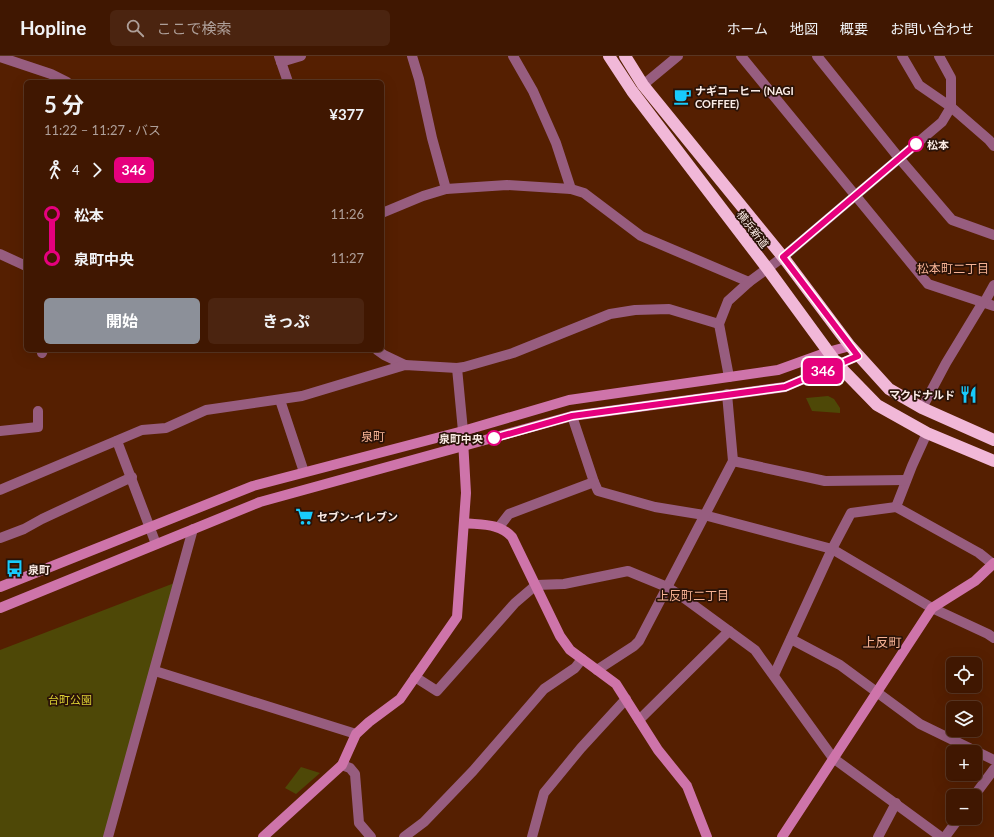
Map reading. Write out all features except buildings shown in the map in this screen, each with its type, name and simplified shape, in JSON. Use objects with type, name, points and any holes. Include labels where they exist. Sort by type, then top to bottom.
[{"type":"highway","name":"横浜新道","points":[[609,56],[632,91],[767,268],[838,365],[877,405],[927,433],[994,461]]},
{"type":"highway","name":"横浜新道","points":[[625,56],[643,85],[783,257],[854,351],[889,389],[922,408],[994,440]]},
{"type":"street","points":[[287,80],[280,59],[301,56]]},
{"type":"street","points":[[412,56],[446,189]]},
{"type":"street","points":[[513,56],[532,91],[556,143],[571,189]]},
{"type":"street","points":[[643,85],[678,56]]},
{"type":"street","points":[[741,56],[928,284],[987,304]]},
{"type":"street","points":[[817,56],[899,158],[952,220],[994,235]]},
{"type":"street","points":[[902,56],[919,84],[951,107],[994,146]]},
{"type":"street","points":[[729,377],[719,324],[728,301],[749,282],[783,257],[942,122],[951,107],[951,78],[939,56]]},
{"type":"street","points":[[0,57],[51,74],[64,80]]},
{"type":"street","points":[[384,212],[423,196],[446,189],[507,185],[571,189],[584,193],[641,236],[749,282]]},
{"type":"street","points":[[0,254],[24,265]]},
{"type":"street","points":[[922,408],[946,363],[987,304],[994,285]]},
{"type":"street","points":[[0,490],[142,430],[166,428],[206,410],[302,396],[405,365],[457,368],[513,353],[610,314],[635,310],[669,309],[719,324]]},
{"type":"street","points":[[0,587],[252,486],[463,431],[569,400],[778,370],[828,352],[854,351]]},
{"type":"street","points":[[0,608],[260,502],[572,416],[785,387],[838,365],[854,351]]},
{"type":"street","points":[[380,352],[405,365]]},
{"type":"street","points":[[263,837],[342,765],[356,734],[369,722],[400,699],[457,617],[466,493],[463,431],[457,368]]},
{"type":"street","points":[[597,670],[634,646],[639,641],[733,461],[727,394]]},
{"type":"street","points":[[280,400],[304,472]]},
{"type":"street","points":[[0,431],[38,427],[38,411]]},
{"type":"street","points":[[572,416],[598,491],[655,507],[704,515],[832,549],[932,608],[994,638]]},
{"type":"street","points":[[896,507],[906,480],[927,433]]},
{"type":"street","points":[[117,440],[156,544]]},
{"type":"street","points":[[733,461],[825,481],[906,480]]},
{"type":"street","points":[[0,538],[24,529],[42,519],[132,477]]},
{"type":"street","points":[[500,527],[509,514],[594,482]]},
{"type":"street","points":[[774,675],[832,549],[851,513],[896,507],[979,553],[994,564],[975,581],[932,608],[782,837]]},
{"type":"street","points":[[464,523],[500,527],[507,531],[512,537],[560,636],[570,650],[616,684],[658,750],[687,786],[707,837]]},
{"type":"street","points":[[108,837],[193,529]]},
{"type":"street","points":[[415,677],[437,691],[515,603],[536,585],[564,584],[628,571],[667,587],[755,650],[833,758],[941,837]]},
{"type":"street","points":[[639,720],[730,631]]},
{"type":"street","points":[[791,640],[840,665],[920,724],[994,760]]},
{"type":"street","points":[[404,837],[424,822],[473,771],[544,689],[575,668],[582,659]]},
{"type":"street","points":[[155,671],[356,734]]},
{"type":"street","points":[[532,837],[544,793],[581,748],[626,699]]},
{"type":"street","points":[[342,765],[350,768],[355,774],[359,823],[371,837]]},
{"type":"street","points":[[979,789],[994,769]]},
{"type":"street","points":[[878,837],[896,803]]},
{"type":"street","points":[[945,837],[954,825]]},
{"type":"green space","points":[[828,396],[834,399],[840,408],[840,413],[812,411],[806,398]]},
{"type":"green space","name":"台町公園","points":[[177,582],[105,837],[0,837],[0,650]]},
{"type":"green space","points":[[301,767],[320,773],[296,794],[285,788]]},
{"type":"bus line","name":"346","points":[[494,438],[572,416],[785,387],[858,356],[783,257],[916,144]]},
{"type":"place","name":"ナギコーヒー (NAGI COFFEE)","points":[[682,96]]},
{"type":"place","name":"松本","points":[[916,144]]},
{"type":"place","name":"マクドナルド","points":[[968,394]]},
{"type":"place","name":"泉町中央","points":[[494,438]]},
{"type":"place","name":"セブン-イレブン","points":[[304,516]]},
{"type":"place","name":"泉町","points":[[15,569]]},
{"type":"district","name":"松本町二丁目","points":[[953,268]]},
{"type":"district","name":"泉町","points":[[373,436]]},
{"type":"district","name":"上反町二丁目","points":[[693,595]]},
{"type":"district","name":"上反町","points":[[882,642]]}]
